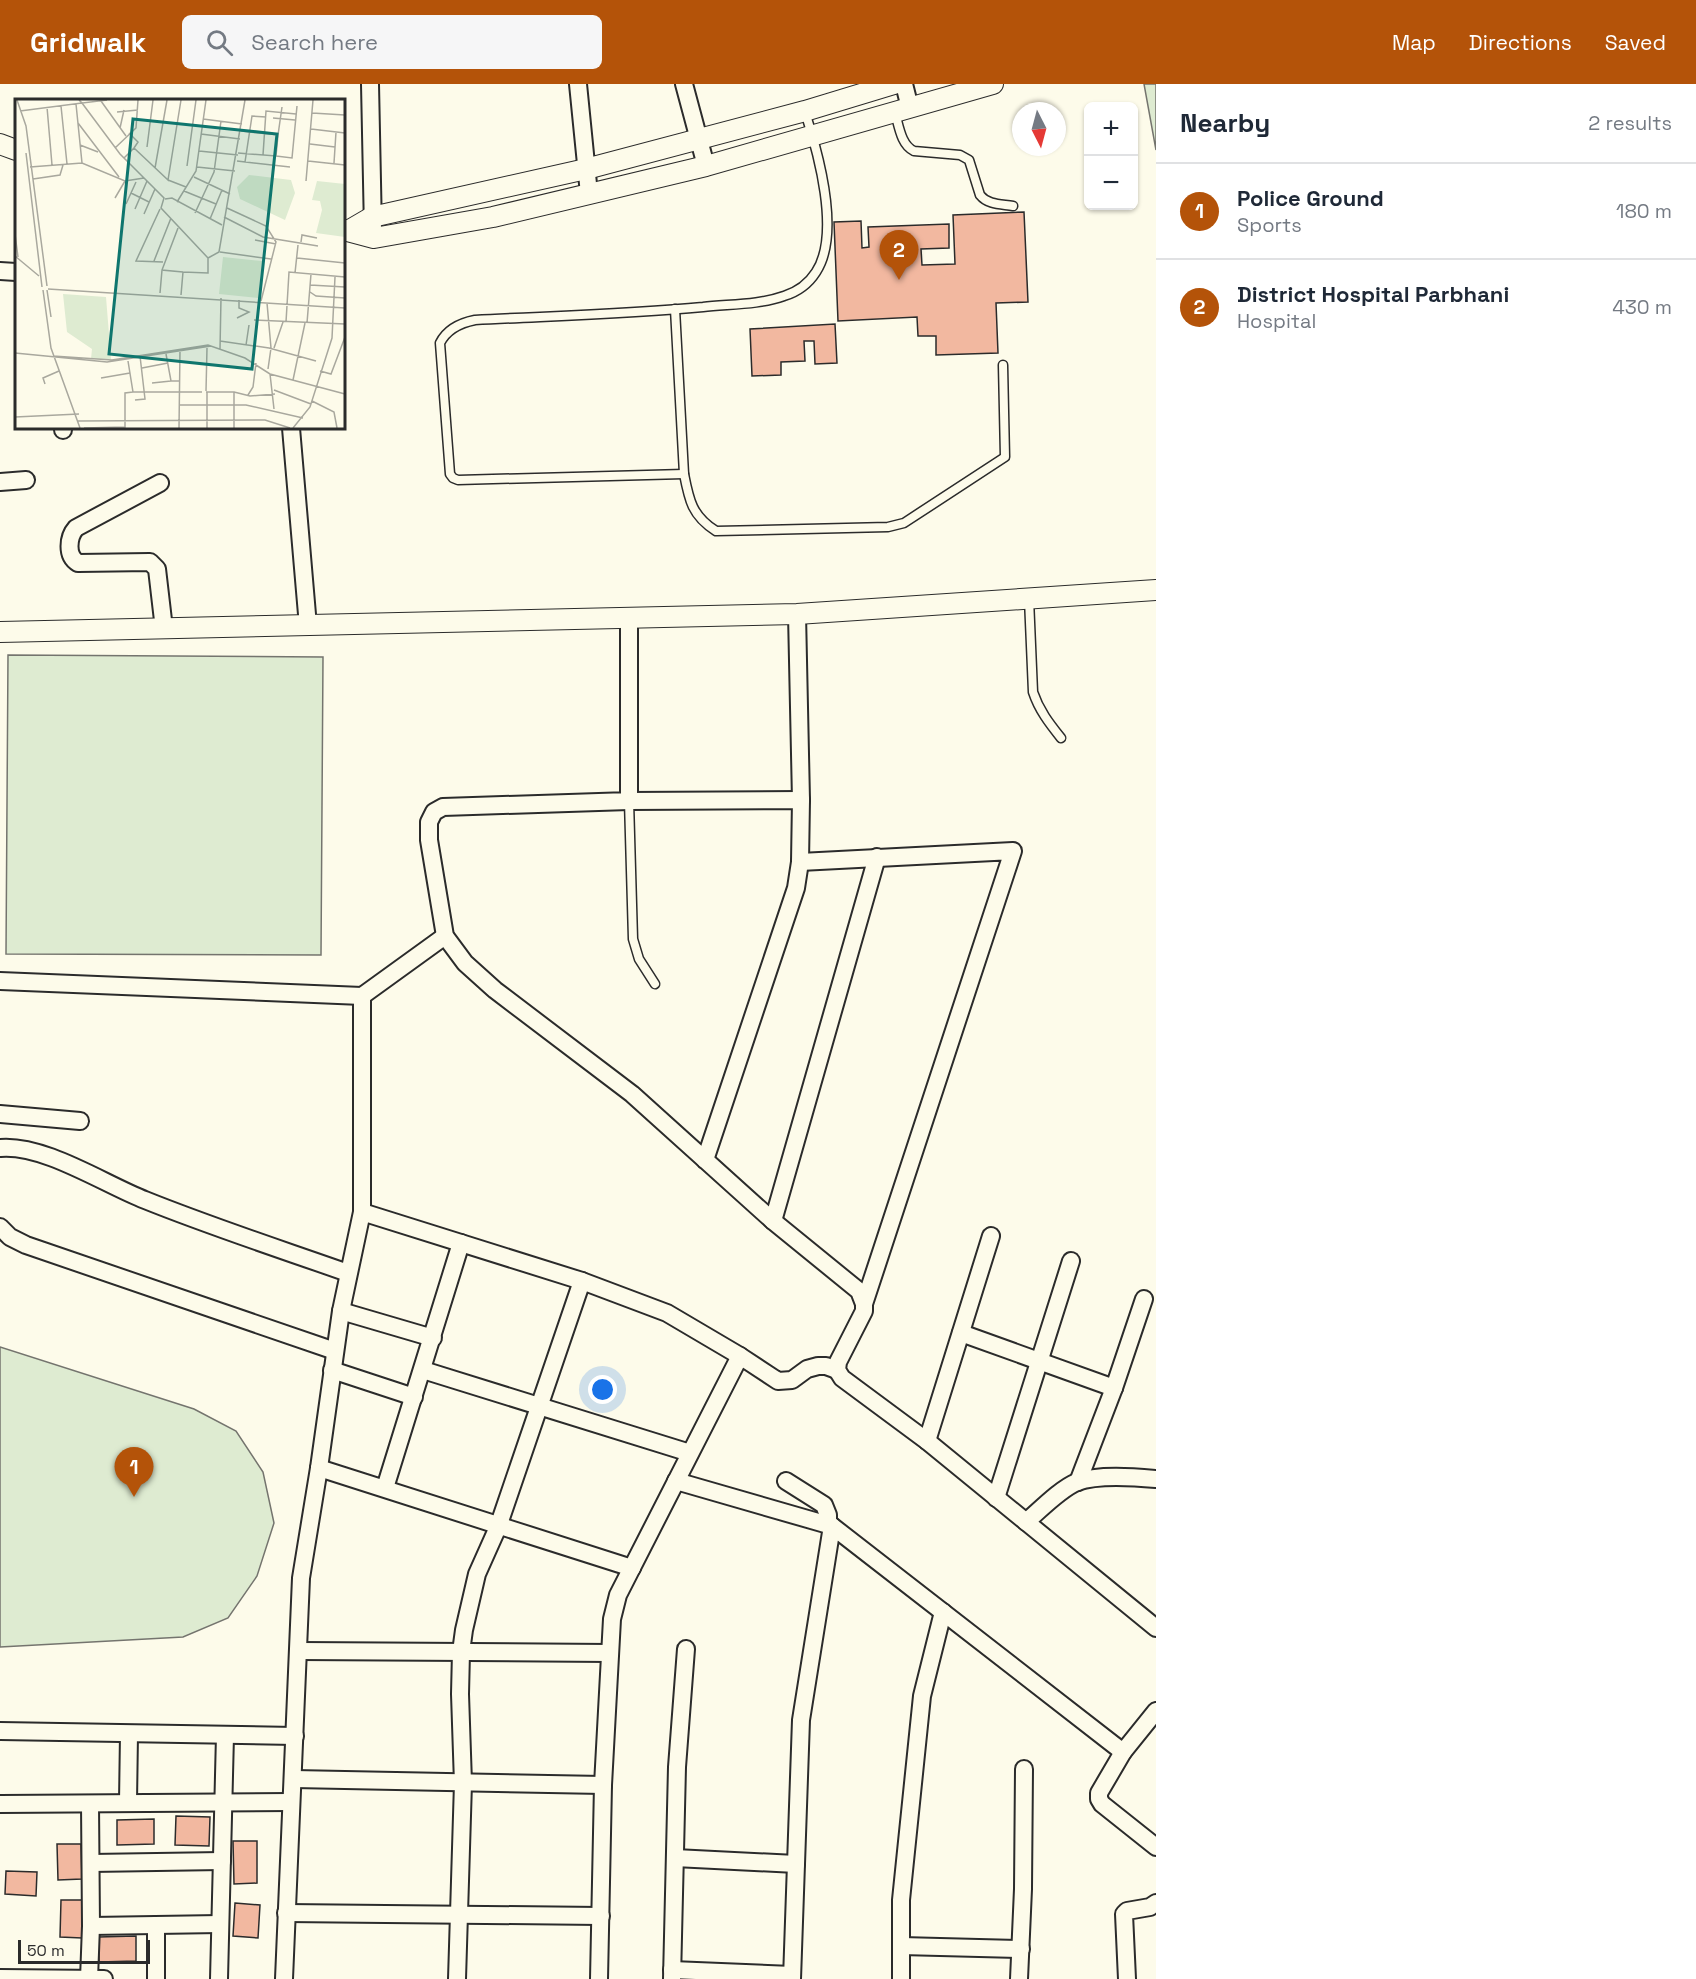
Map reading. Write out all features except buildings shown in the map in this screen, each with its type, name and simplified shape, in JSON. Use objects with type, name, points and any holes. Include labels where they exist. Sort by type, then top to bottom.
[{"type":"street","points":[[370,84],[374,238]]},
{"type":"street","points":[[578,84],[589,194]]},
{"type":"street","points":[[684,84],[706,166]]},
{"type":"street","points":[[346,230],[372,217],[586,169],[805,111],[894,84]]},
{"type":"street","points":[[902,110],[904,84]]},
{"type":"street","points":[[346,230],[374,238],[493,218],[706,166],[993,84]]},
{"type":"street","points":[[0,144],[15,150]]},
{"type":"street","points":[[488,191],[493,218]]},
{"type":"street","points":[[291,429],[308,626]]},
{"type":"street","points":[[0,482],[26,480]]},
{"type":"street","points":[[160,483],[76,528],[70,537],[71,555],[78,563],[150,562],[154,564],[158,569],[164,629]]},
{"type":"street","points":[[0,632],[798,614],[1156,590]]},
{"type":"street","points":[[705,1160],[796,888],[800,862],[801,800],[798,614]]},
{"type":"street","points":[[629,617],[629,801]]},
{"type":"street","points":[[801,800],[629,801],[443,807],[435,812],[429,822],[429,840],[445,936],[465,963],[495,990],[632,1094],[773,1221],[859,1291],[864,1304]]},
{"type":"street","points":[[800,862],[1013,851],[864,1304],[864,1311],[838,1362],[837,1371]]},
{"type":"street","points":[[773,1221],[877,857]]},
{"type":"street","points":[[0,981],[362,996],[445,936]]},
{"type":"street","points":[[284,1979],[301,1578],[341,1311],[362,1212],[362,996]]},
{"type":"street","points":[[0,1114],[80,1121]]},
{"type":"street","points":[[0,1148],[23,1149],[42,1154],[145,1200],[348,1273]]},
{"type":"street","points":[[362,1212],[582,1281],[668,1313],[778,1381],[792,1380],[807,1369],[818,1366],[826,1366],[837,1371],[842,1378],[927,1441],[1156,1628]]},
{"type":"street","points":[[0,1227],[10,1237],[26,1245],[335,1351]]},
{"type":"street","points":[[927,1441],[992,1236]]},
{"type":"street","points":[[385,1488],[461,1243]]},
{"type":"street","points":[[996,1498],[1071,1261]]},
{"type":"street","points":[[457,1979],[463,1783],[460,1694],[464,1630],[477,1574],[498,1527],[541,1407],[582,1281]]},
{"type":"street","points":[[1078,1482],[1114,1388],[1144,1299]]},
{"type":"street","points":[[341,1311],[433,1338]]},
{"type":"street","points":[[961,1333],[1114,1388]]},
{"type":"street","points":[[600,1979],[603,1785],[612,1619],[618,1595],[740,1356]]},
{"type":"street","points":[[332,1370],[414,1397]]},
{"type":"street","points":[[423,1370],[690,1453]]},
{"type":"street","points":[[319,1468],[632,1568]]},
{"type":"street","points":[[1026,1522],[1078,1482],[1104,1478],[1156,1479]]},
{"type":"street","points":[[676,1481],[830,1525],[1123,1752]]},
{"type":"street","points":[[686,1649],[677,1767],[672,1974],[792,1977],[801,1720],[830,1525],[824,1505],[786,1481]]},
{"type":"street","points":[[901,1979],[901,1900],[922,1696],[942,1612]]},
{"type":"street","points":[[298,1651],[610,1653]]},
{"type":"street","points":[[1156,1711],[1123,1752],[1099,1793],[1102,1804],[1156,1847]]},
{"type":"street","points":[[0,1731],[295,1736]]},
{"type":"street","points":[[128,1802],[129,1734]]},
{"type":"street","points":[[219,1979],[225,1735]]},
{"type":"street","points":[[1019,1979],[1024,1769]]},
{"type":"street","points":[[294,1779],[603,1785]]},
{"type":"street","points":[[0,1804],[291,1802]]},
{"type":"street","points":[[89,1979],[92,1926],[90,1804]]},
{"type":"street","points":[[675,1858],[796,1864]]},
{"type":"street","points":[[91,1863],[222,1861]]},
{"type":"street","points":[[1127,1979],[1124,1914],[1127,1911],[1150,1907],[1156,1903]]},
{"type":"street","points":[[286,1913],[601,1916]]},
{"type":"street","points":[[92,1926],[220,1924]]},
{"type":"street","points":[[156,1925],[156,1979]]},
{"type":"street","points":[[901,1946],[1021,1949]]},
{"type":"street","points":[[0,1978],[104,1979]]},
{"type":"lane","points":[[902,110],[904,143],[909,148],[914,151],[960,154],[966,157],[983,199],[1013,206]]},
{"type":"lane","points":[[684,474],[458,480],[453,478],[450,474],[439,349],[443,337],[462,322],[475,320],[675,309],[755,302],[782,297],[796,291],[807,283],[816,271],[824,256],[827,233],[827,209],[813,136],[805,111]]},
{"type":"lane","points":[[675,309],[684,474],[698,518],[716,531],[897,526],[1005,457],[1003,365]]},
{"type":"lane","points":[[1029,599],[1033,692],[1038,706],[1061,738]]},
{"type":"lane","points":[[629,801],[633,939],[639,959],[655,984]]},
{"type":"green space","points":[[1144,84],[1156,84],[1156,150]]},
{"type":"green space","points":[[8,655],[323,657],[321,955],[6,954]]},
{"type":"green space","points":[[0,1347],[194,1409],[236,1431],[263,1472],[274,1523],[257,1576],[228,1618],[183,1637],[0,1647]]},
{"type":"place","name":"District Hospital Parbhani","points":[[899,280]]},
{"type":"place","name":"Police Ground","points":[[134,1497]]}]
